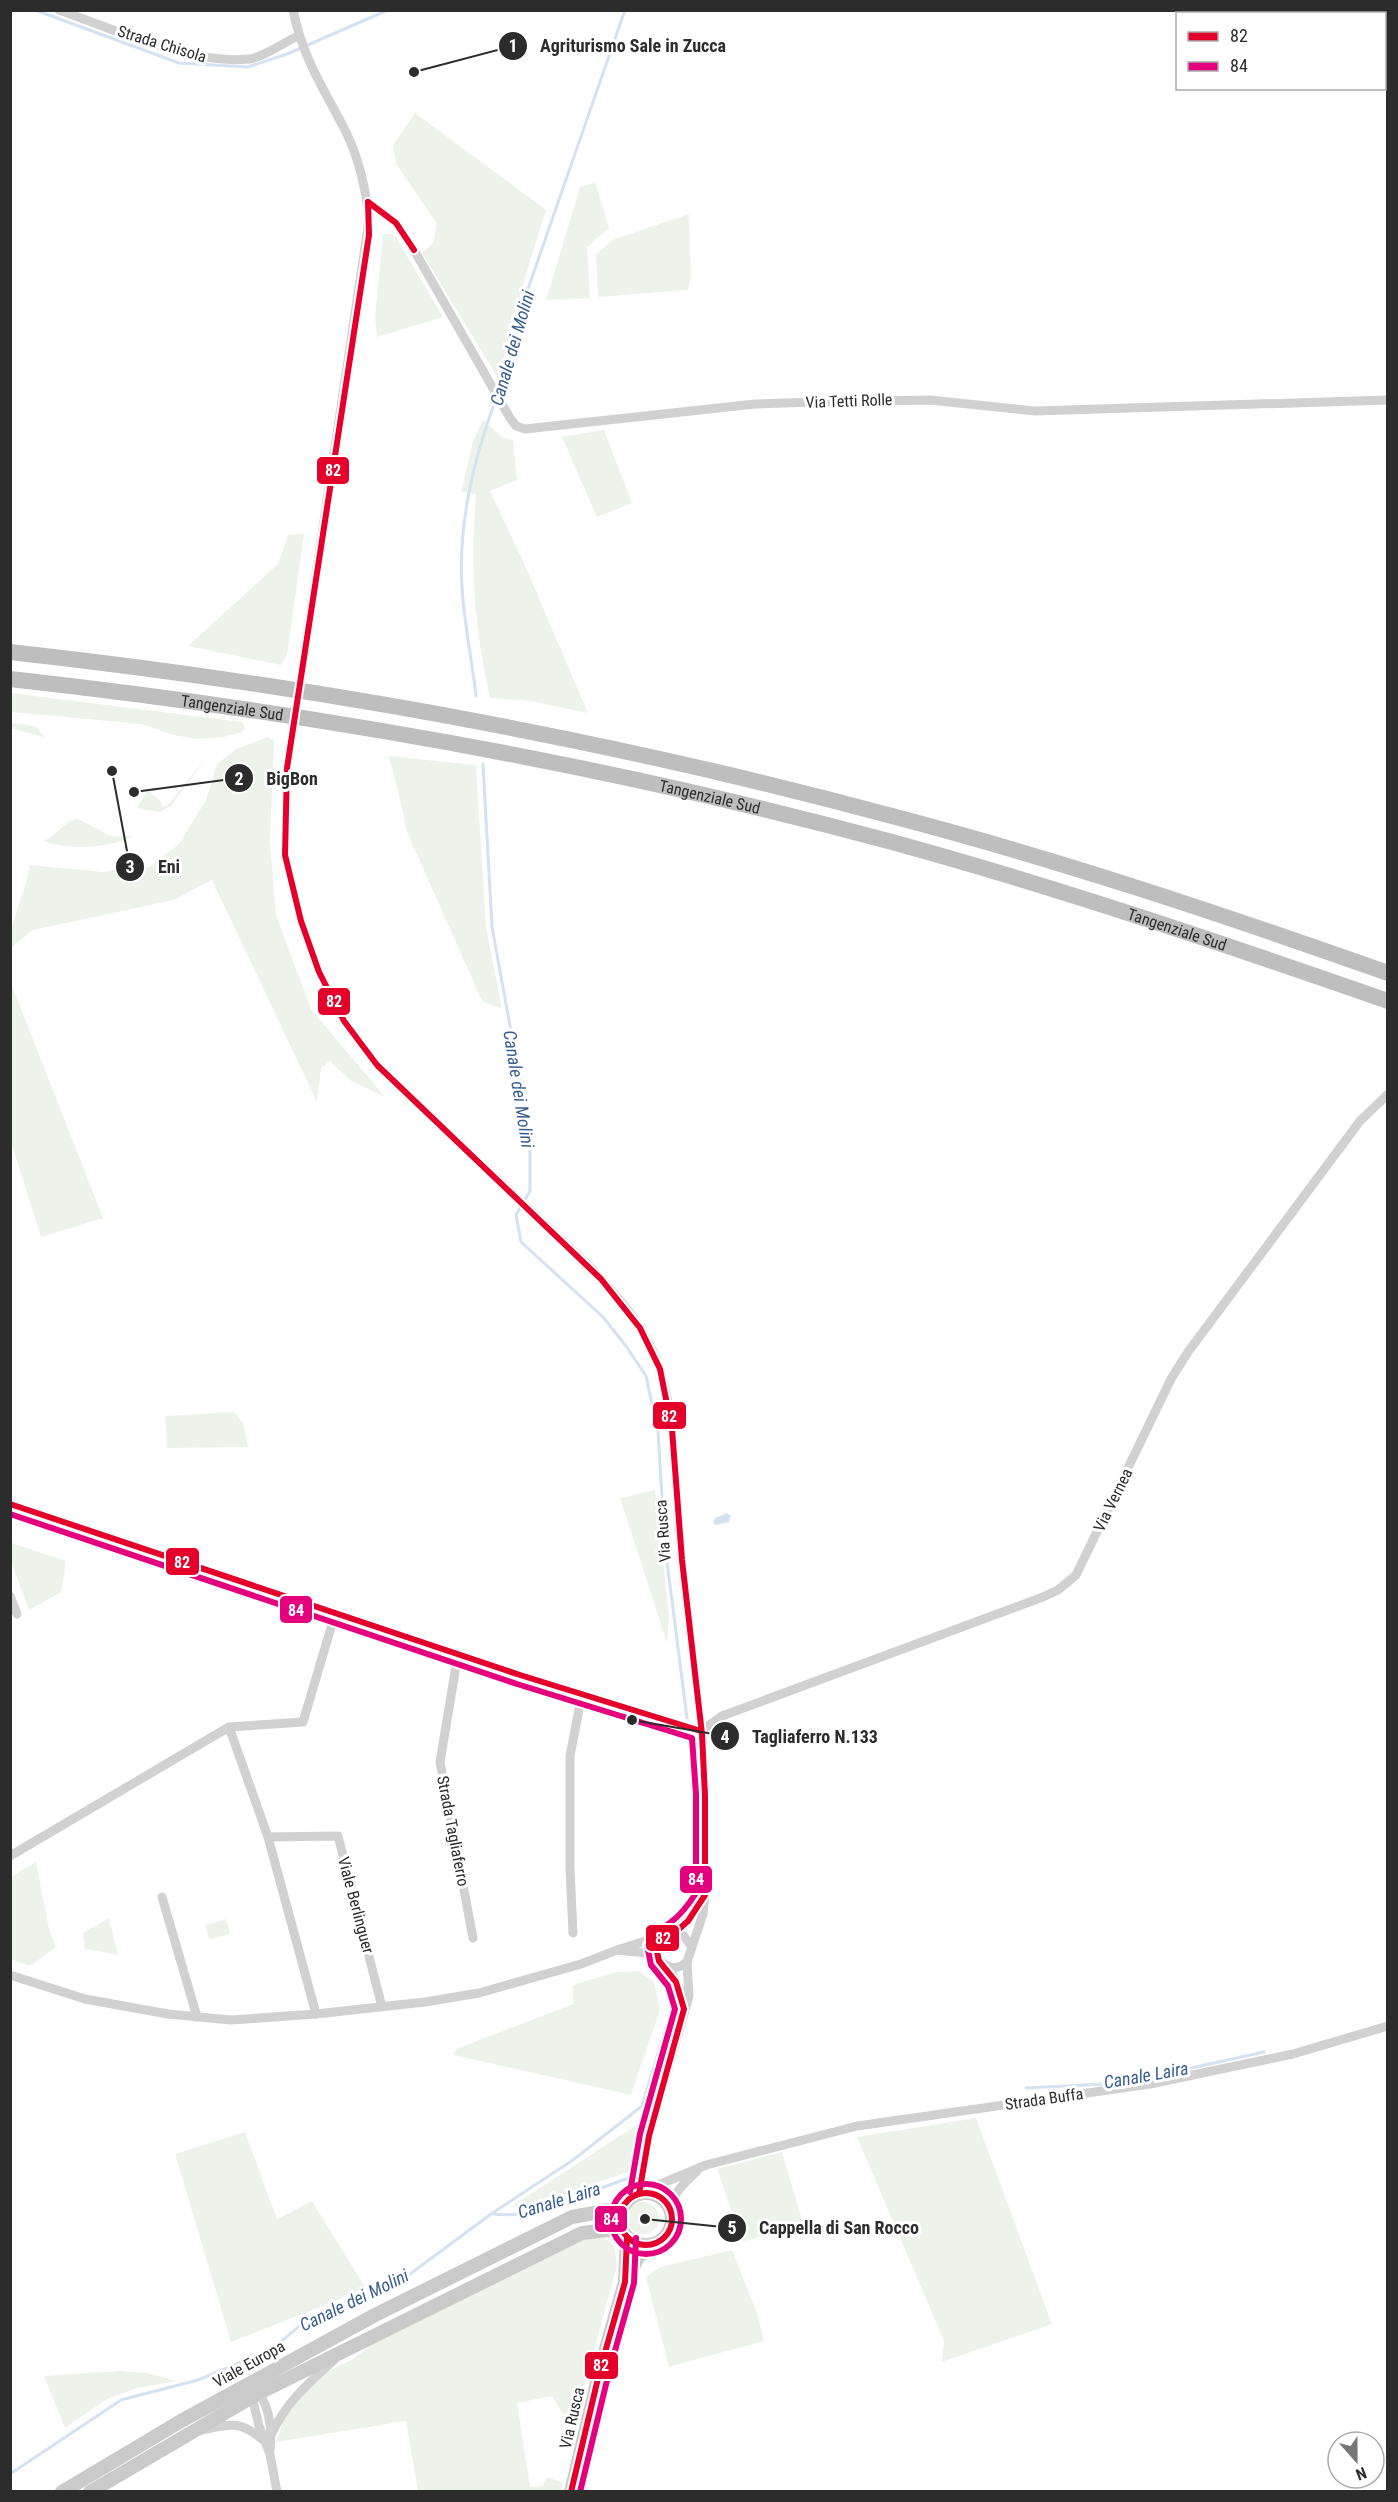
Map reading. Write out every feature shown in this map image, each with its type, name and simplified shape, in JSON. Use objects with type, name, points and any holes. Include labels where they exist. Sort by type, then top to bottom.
[{"type":"highway","name":"Tangenziale Sud","points":[[10,652],[310,692],[601,746],[764,783],[893,816],[1083,870],[1388,973]]},
{"type":"highway","name":"Tangenziale Sud","points":[[10,679],[177,699],[381,731],[593,771],[762,809],[892,842],[1078,896],[1388,1001]]},
{"type":"street","name":"Strada Chisola","points":[[59,10],[175,50],[210,59],[251,59],[299,39]]},
{"type":"street","name":"Via Rusca","points":[[293,10],[299,39],[306,57],[347,133],[360,170],[368,202],[369,235],[286,768],[285,855],[301,921],[319,972],[344,1021],[377,1065],[620,1299],[641,1330],[659,1367],[669,1406],[675,1451],[679,1532],[701,1731],[705,1794],[705,1895],[703,1914],[691,1946]]},
{"type":"street","name":"Via Tetti Rolle","points":[[368,202],[396,224],[414,250],[505,410],[516,426],[525,429],[755,404],[930,400],[1035,411],[1388,399]]},
{"type":"street","name":"Via Vernea","points":[[701,1731],[722,1716],[1042,1598],[1069,1582],[1076,1575],[1171,1379],[1359,1121],[1388,1094]]},
{"type":"street","points":[[10,1504],[335,1614],[701,1731]]},
{"type":"street","points":[[10,1596],[17,1614]]},
{"type":"street","points":[[10,1856],[229,1727],[303,1722],[335,1614]]},
{"type":"street","name":"Strada Tagliaferro","points":[[458,1654],[440,1762],[473,1938]]},
{"type":"street","points":[[573,1933],[570,1868],[570,1756],[582,1694]]},
{"type":"street","points":[[229,1727],[268,1837],[316,2014]]},
{"type":"street","name":"Viale Berlinguer","points":[[268,1837],[338,1836],[382,2007]]},
{"type":"street","points":[[659,1961],[656,1947],[662,1937],[695,1912],[705,1895]]},
{"type":"street","points":[[162,1897],[197,2017]]},
{"type":"street","points":[[10,1975],[85,1999],[168,2014],[231,2020],[382,2007],[479,1993],[572,1967],[617,1950],[670,1933],[684,1936],[691,1946],[687,1962],[678,1967],[669,1967],[648,1954],[617,1950]]},
{"type":"street","points":[[645,2194],[649,2136],[689,1996],[687,1962]]},
{"type":"street","points":[[669,1967],[680,1990],[684,2009]]},
{"type":"street","name":"Strada Buffa","points":[[645,2194],[656,2186],[700,2168],[857,2126],[1129,2088],[1214,2072],[1293,2054],[1388,2025]]},
{"type":"street","points":[[670,2210],[666,2203],[645,2194],[626,2202],[622,2208],[620,2225],[625,2236],[639,2245],[654,2245],[667,2235],[671,2227],[672,2200],[683,2184],[700,2168]]},
{"type":"street","name":"Viale Europa","points":[[90,2492],[191,2433],[375,2315],[572,2217],[622,2208]]},
{"type":"street","name":"Viale Europa","points":[[62,2492],[254,2391],[342,2354],[582,2233],[608,2230],[625,2236]]},
{"type":"street","name":"Via Rusca","points":[[625,2236],[625,2282]]},
{"type":"street","name":"Via Rusca","points":[[571,2492],[600,2370],[625,2282],[638,2257],[654,2245]]},
{"type":"street","points":[[272,2433],[281,2414],[296,2394],[342,2354]]},
{"type":"street","points":[[254,2391],[267,2409],[272,2433],[270,2454]]},
{"type":"street","points":[[254,2391],[277,2492]]},
{"type":"street","points":[[191,2433],[232,2424],[248,2428],[265,2441]]},
{"type":"shaded area","points":[[415,113],[546,210],[517,304],[499,380],[422,253],[433,243],[437,224],[396,164],[393,145]]},
{"type":"shaded area","points":[[595,182],[609,228],[587,247],[590,298],[546,300],[580,187]]},
{"type":"shaded area","points":[[689,214],[691,278],[688,290],[598,297],[596,255],[612,240]]},
{"type":"shaded area","points":[[383,234],[394,234],[443,317],[377,337],[375,318]]},
{"type":"shaded area","points":[[483,420],[502,437],[513,440],[517,480],[490,491],[523,561],[588,713],[530,701],[490,698],[480,646],[475,597],[473,547],[476,494],[461,492],[473,441]]},
{"type":"shaded area","points":[[604,430],[632,503],[597,517],[562,437]]},
{"type":"shaded area","points":[[304,534],[287,655],[281,665],[188,646],[278,564],[288,535]]},
{"type":"shaded area","points":[[11,693],[242,722],[245,727],[242,732],[224,737],[197,739],[173,735],[141,724],[11,712]]},
{"type":"shaded area","points":[[10,723],[36,726],[45,738],[11,728]]},
{"type":"shaded area","points":[[268,737],[274,741],[270,841],[276,915],[311,1009],[385,1097],[351,1081],[330,1061],[321,1068],[317,1102],[212,880],[174,900],[33,930],[11,948],[15,916],[30,865],[102,872],[150,867],[179,844],[206,800],[217,764],[236,749]]},
{"type":"shaded area","points":[[210,753],[171,806],[159,812],[137,808],[148,790],[163,807],[167,806]]},
{"type":"shaded area","points":[[388,756],[476,765],[486,927],[502,1009],[482,1001],[407,832]]},
{"type":"shaded area","points":[[78,819],[113,837],[132,836],[112,844],[88,847],[64,846],[43,841],[68,823]]},
{"type":"shaded area","points":[[11,983],[103,1218],[41,1237],[11,1142]]},
{"type":"shaded area","points":[[234,1412],[243,1423],[248,1447],[167,1448],[165,1416]]},
{"type":"shaded area","points":[[655,1490],[669,1615],[667,1643],[620,1498]]},
{"type":"shaded area","points":[[12,1543],[66,1561],[61,1592],[29,1610],[11,1562]]},
{"type":"shaded area","points":[[36,1862],[49,1929],[56,1947],[30,1966],[11,1959],[11,1877]]},
{"type":"shaded area","points":[[109,1918],[118,1955],[85,1949],[83,1933]]},
{"type":"shaded area","points":[[226,1919],[230,1934],[209,1939],[205,1925]]},
{"type":"shaded area","points":[[639,1971],[654,1982],[660,2010],[631,2095],[453,2055],[456,2049],[573,2004],[573,1985],[616,1972]]},
{"type":"shaded area","points":[[976,2118],[1052,2324],[942,2362],[944,2341],[857,2137]]},
{"type":"shaded area","points":[[638,2124],[633,2170],[554,2198],[509,2208]]},
{"type":"shaded area","points":[[245,2132],[277,2219],[312,2201],[365,2287],[231,2342],[175,2154]]},
{"type":"shaded area","points":[[782,2152],[803,2223],[742,2242],[717,2169]]},
{"type":"shaded area","points":[[643,2202],[654,2207],[659,2218],[654,2229],[643,2234],[632,2229],[627,2218],[632,2207]]},
{"type":"shaded area","points":[[583,2237],[602,2237],[614,2245],[617,2266],[576,2416],[563,2414],[552,2396],[517,2403],[530,2487],[542,2486],[547,2477],[563,2483],[561,2491],[418,2491],[406,2421],[276,2442],[284,2420],[300,2398],[329,2371],[353,2359],[380,2338]]},
{"type":"shaded area","points":[[732,2250],[757,2313],[764,2341],[669,2367],[646,2277],[660,2267]]},
{"type":"shaded area","points":[[120,2371],[147,2373],[177,2381],[137,2388],[107,2399],[65,2428],[44,2376]]},
{"type":"water","points":[[727,1513],[731,1516],[729,1522],[715,1525],[713,1522],[715,1518]]},
{"type":"waterway","points":[[35,10],[179,63],[248,67],[287,54],[388,10]]},
{"type":"waterway","name":"Canale dei Molini","points":[[498,393],[509,370],[521,309],[625,10]]},
{"type":"waterway","name":"Canale dei Molini","points":[[476,696],[466,628],[461,563],[469,491],[496,399]]},
{"type":"waterway","name":"Canale dei Molini","points":[[483,764],[492,927],[530,1136],[530,1191],[516,1215],[521,1242],[603,1317],[646,1376],[658,1432],[665,1546],[687,1718]]},
{"type":"waterway","name":"Canale dei Molini","points":[[688,1909],[695,1831],[689,1735]]},
{"type":"waterway","name":"Canale dei Molini","points":[[10,2474],[121,2400],[198,2380],[272,2349],[303,2323],[342,2311],[398,2283],[491,2214],[573,2160],[642,2106],[675,1998]]},
{"type":"waterway","name":"Canale Laira","points":[[1026,2088],[1123,2083],[1264,2052]]},
{"type":"waterway","name":"Canale Laira","points":[[493,2214],[509,2215],[543,2209],[626,2179]]},
{"type":"transit line","name":"82","points":[[368,202],[369,235],[287,768],[285,855],[301,921],[319,972],[344,1021],[377,1065],[601,1279],[640,1328],[660,1369],[672,1429],[682,1560],[702,1734],[705,1796],[705,1895],[688,1921],[661,1939],[656,1947],[659,1961],[676,1982],[684,2009],[649,2136],[639,2194]]},
{"type":"transit line","name":"82","points":[[368,202],[396,223],[414,250]]},
{"type":"transit line","name":"82","points":[[10,1504],[520,1675],[701,1731]]},
{"type":"transit line","name":"84","points":[[10,1514],[517,1684],[692,1738],[696,1794],[696,1893],[682,1912],[655,1933],[647,1945],[651,1965],[668,1986],[675,2009],[640,2134],[630,2192]]},
{"type":"transit line","name":"84","points":[[646,2184],[659,2187],[671,2194],[678,2206],[681,2219],[678,2232],[671,2244],[659,2251],[646,2254],[633,2251],[621,2244],[614,2232],[611,2219],[614,2206],[621,2194],[633,2187],[646,2184]]},
{"type":"transit line","name":"82","points":[[641,2193],[651,2193],[661,2197],[668,2204],[672,2219],[668,2234],[661,2241],[651,2245],[641,2245],[631,2241],[624,2234],[620,2224],[620,2214],[624,2204],[631,2197],[641,2193]]},
{"type":"transit line","name":"82","points":[[571,2492],[600,2370],[625,2282],[627,2238]]},
{"type":"transit line","name":"84","points":[[580,2492],[609,2372],[634,2283],[636,2238]]},
{"type":"place","name":"Agriturismo Sale in Zucca","points":[[414,72]]},
{"type":"place","name":"Eni","points":[[112,771]]},
{"type":"place","name":"BigBon","points":[[134,792]]},
{"type":"place","name":"Tagliaferro N.133","points":[[632,1720]]},
{"type":"place","name":"Cappella di San Rocco","points":[[645,2219]]}]
